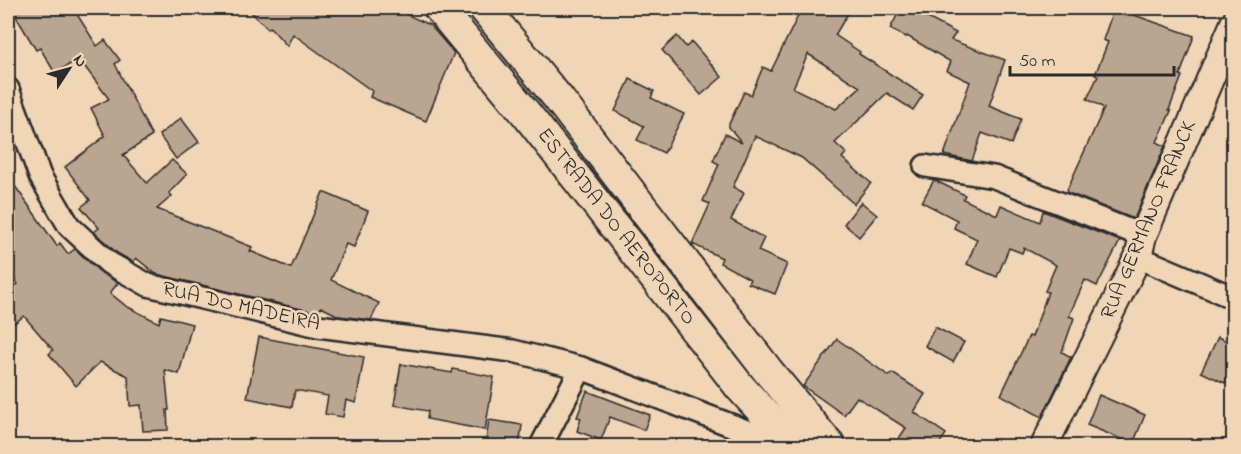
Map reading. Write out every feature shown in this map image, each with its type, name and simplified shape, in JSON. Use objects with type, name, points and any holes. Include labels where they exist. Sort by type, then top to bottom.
[{"type":"main road","name":"ESTRADA DO AEROPORTO","points":[[439,8],[528,116],[740,387],[793,447]]},
{"type":"main road","name":"ESTRADA DO AEROPORTO","points":[[484,8],[558,98],[768,371],[819,446]]},
{"type":"street","name":"RUA GERMANO FRANCK","points":[[1044,447],[1140,247],[1233,23]]},
{"type":"street","name":"RUA DO MADEIRA","points":[[8,89],[40,176],[69,226],[109,263],[148,285],[318,326],[513,351],[581,368],[793,447]]},
{"type":"street","points":[[926,166],[994,177],[1140,247],[1233,298]]},
{"type":"street","points":[[541,447],[581,368]]},
{"type":"building","points":[[11,8],[73,8],[97,46],[105,40],[120,60],[115,64],[152,136],[123,155],[147,183],[172,160],[187,174],[169,193],[172,196],[157,209],[252,247],[250,251],[291,268],[323,192],[368,211],[354,247],[346,244],[331,280],[379,303],[371,320],[339,316],[321,307],[318,313],[156,274],[136,258],[133,262],[117,253],[94,232],[99,228],[81,207],[90,200],[65,167],[105,136],[91,108],[109,99],[79,59],[55,73],[40,48],[36,50]]},
{"type":"building","points":[[247,8],[403,8],[401,12],[430,25],[454,53],[426,121],[370,97],[372,91],[293,34],[287,46],[270,27],[268,29]]},
{"type":"building","points":[[802,8],[851,8],[835,35],[860,52],[859,54],[923,95],[913,110],[887,93],[835,143],[846,153],[842,158],[871,183],[854,204],[802,158],[755,136],[733,187],[744,193],[731,220],[764,238],[758,251],[787,264],[775,294],[748,283],[750,279],[720,263],[722,258],[692,244],[710,204],[703,201],[719,164],[713,161],[725,134],[742,143],[729,124],[744,92],[751,95],[763,67],[771,71]],"holes":[[[808,54],[860,87],[836,109],[793,88]]]},
{"type":"building","points":[[901,8],[909,8],[956,33],[951,40],[1005,60],[989,106],[1021,119],[1011,144],[982,133],[972,161],[944,155],[970,82],[947,71],[951,62],[907,36],[890,29]]},
{"type":"building","points":[[1114,8],[1194,36],[1169,110],[1171,111],[1157,142],[1165,146],[1134,219],[1066,192],[1104,108],[1087,99],[1098,76],[1095,75],[1108,42],[1103,40]]},
{"type":"building","points":[[677,36],[686,47],[692,42],[722,77],[701,95],[662,50]]},
{"type":"building","points":[[630,79],[654,91],[651,98],[684,114],[664,153],[637,140],[644,126],[615,111]]},
{"type":"building","points":[[181,118],[199,142],[176,159],[159,135]]},
{"type":"building","points":[[8,176],[57,246],[60,243],[68,254],[75,249],[100,272],[118,283],[110,293],[126,306],[159,323],[161,316],[192,324],[179,374],[165,370],[169,410],[167,410],[168,430],[143,431],[141,405],[130,406],[128,376],[100,362],[76,386],[49,354],[53,350],[24,316],[8,328],[8,291],[18,284],[8,270]]},
{"type":"building","points":[[934,180],[965,195],[963,199],[997,215],[1001,205],[1040,222],[1043,211],[1120,241],[1097,286],[1085,280],[1069,316],[1074,318],[1062,352],[1071,357],[1042,417],[1001,395],[1029,336],[1032,337],[1048,292],[1045,291],[1056,265],[1024,248],[1022,253],[1009,248],[997,277],[967,264],[977,239],[954,228],[957,220],[922,202]]},
{"type":"building","points":[[861,202],[877,215],[859,237],[844,224]]},
{"type":"building","points":[[935,327],[964,342],[953,362],[925,346]]},
{"type":"building","points":[[259,337],[364,357],[356,403],[346,400],[343,417],[325,414],[328,396],[295,390],[292,407],[247,398]]},
{"type":"building","points":[[1218,337],[1233,344],[1233,365],[1225,383],[1201,372]]},
{"type":"building","points":[[837,339],[889,376],[892,373],[925,394],[914,412],[946,434],[937,447],[893,447],[906,428],[857,397],[844,415],[803,386]]},
{"type":"building","points":[[401,364],[452,373],[453,369],[494,377],[485,430],[427,419],[428,411],[394,405]]},
{"type":"building","points":[[587,391],[650,415],[644,430],[610,417],[601,440],[577,431],[581,418],[577,417]]},
{"type":"building","points":[[1099,395],[1145,415],[1133,444],[1087,425]]},
{"type":"building","points":[[489,420],[522,425],[519,447],[485,447]]}]
